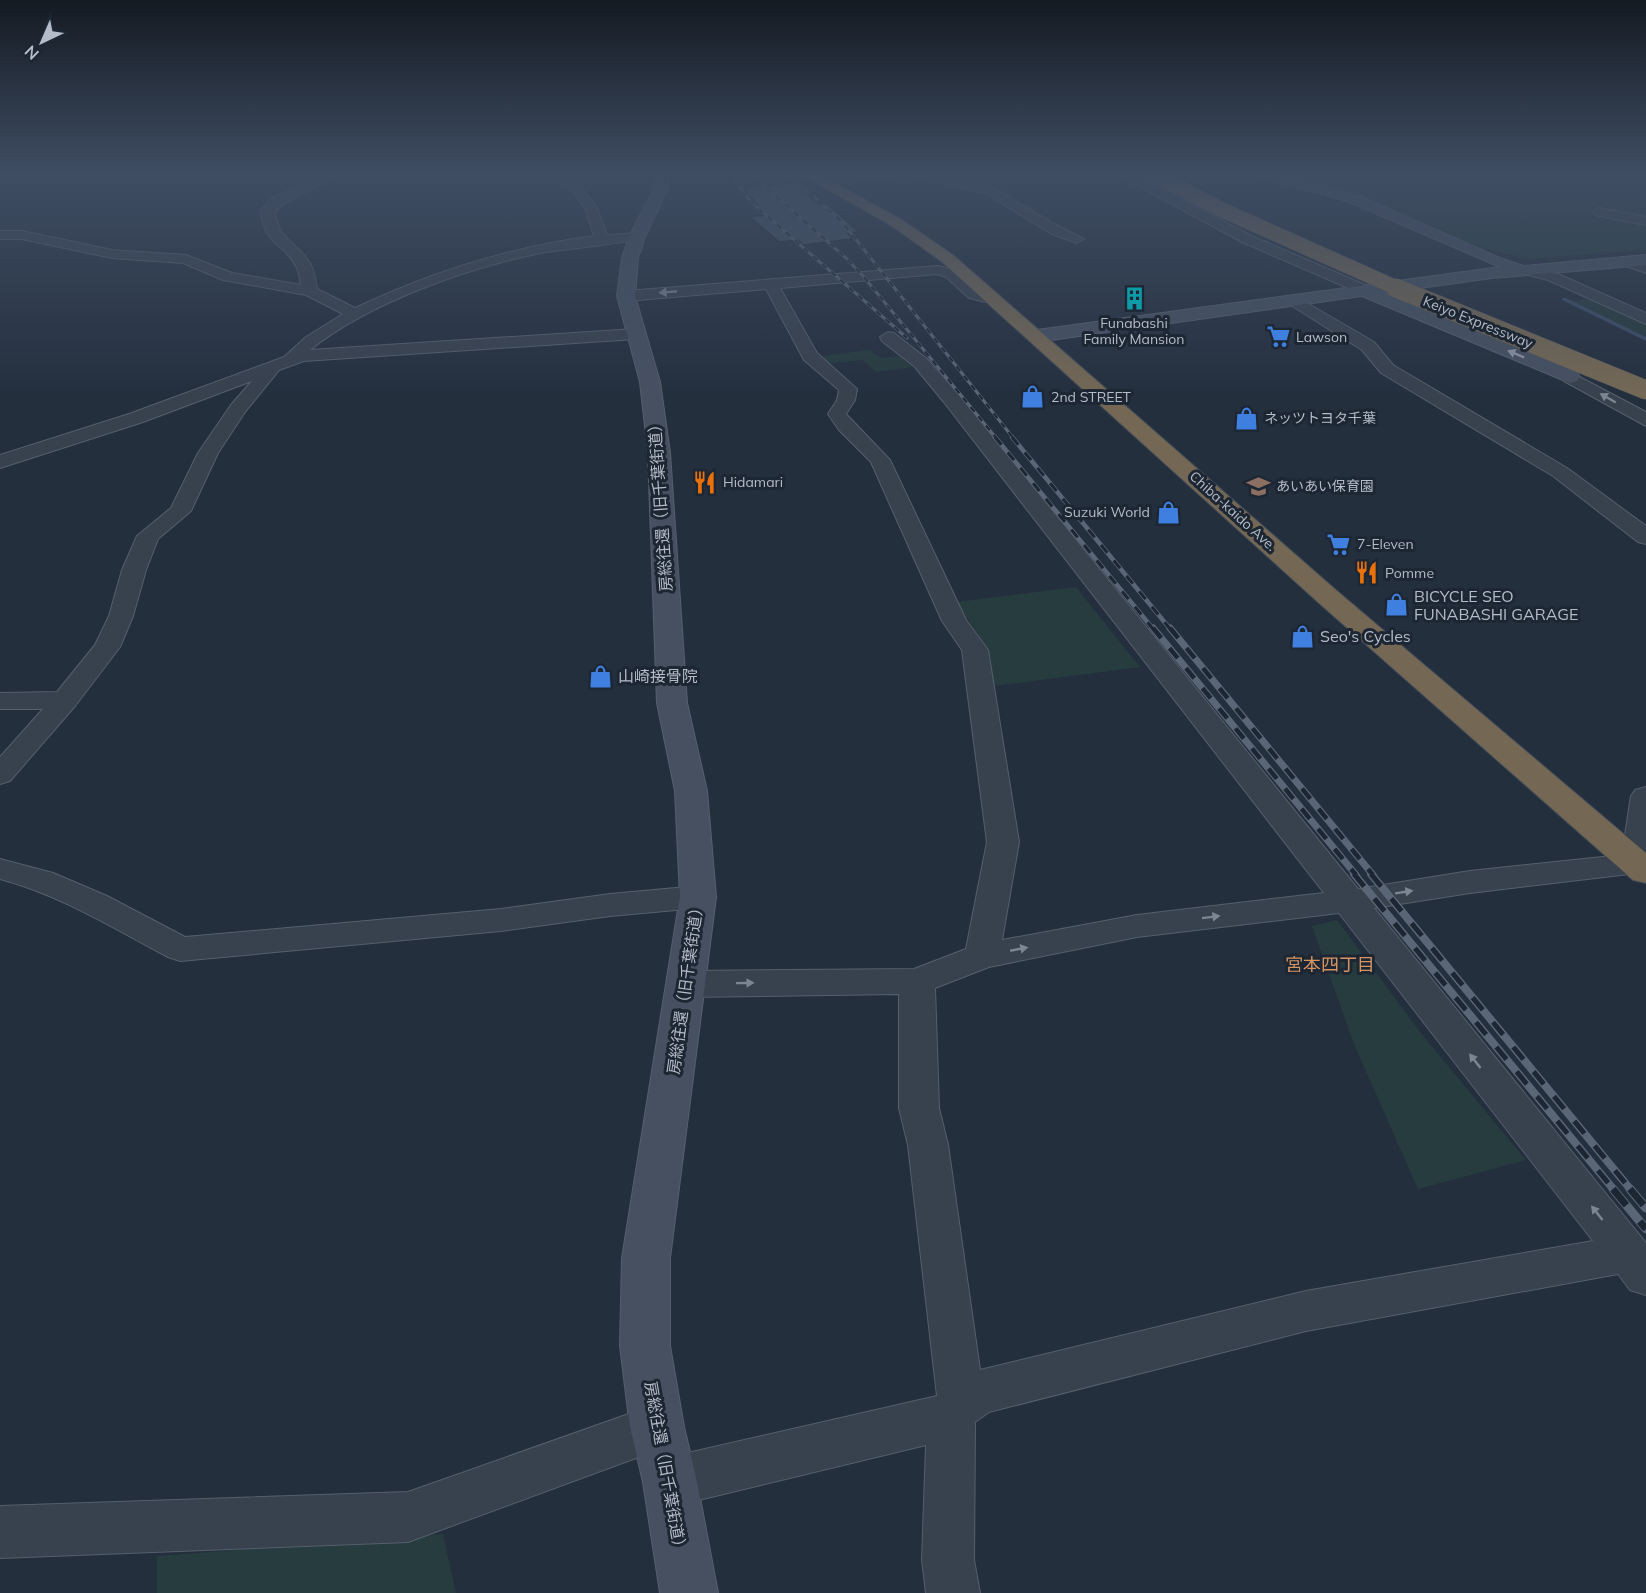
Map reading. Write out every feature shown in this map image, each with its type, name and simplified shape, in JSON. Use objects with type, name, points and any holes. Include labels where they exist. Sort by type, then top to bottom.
[{"type":"highway","name":"Chiba-kaido Ave.","points":[[932,246],[1037,336],[1328,597],[1641,868]]},
{"type":"highway","name":"Keiyo Expressway","points":[[1302,246],[1646,390]]},
{"type":"highway","name":"Keiyo Expressway","points":[[1325,246],[1646,378]]},
{"type":"street","points":[[75,246],[112,254],[186,259],[228,277],[310,291],[356,314]]},
{"type":"street","points":[[283,246],[303,264],[310,291]]},
{"type":"street","points":[[0,775],[107,647],[121,616],[134,570],[148,536],[180,511],[208,453],[238,409],[282,362],[304,344],[356,314],[441,276],[555,246]]},
{"type":"street","name":"房総往還（旧千葉街道）","points":[[635,246],[627,276],[626,296],[650,382],[659,453],[672,703],[691,791],[698,897],[646,1258],[645,1346],[657,1427],[670,1482],[689,1593]]},
{"type":"street","points":[[1264,246],[1570,377],[1646,420]]},
{"type":"street","points":[[1461,246],[1494,261],[1553,277],[1646,319]]},
{"type":"street","points":[[1037,336],[1525,270],[1646,260]]},
{"type":"street","points":[[1625,261],[1646,268]]},
{"type":"street","points":[[626,296],[938,270],[951,274],[974,296],[990,298]]},
{"type":"street","points":[[770,283],[810,356],[848,389],[846,400],[837,414],[842,423],[870,446],[880,460],[954,621],[975,650],[1003,842],[982,956]]},
{"type":"street","points":[[1295,301],[1368,346],[1387,369],[1560,472],[1646,537]]},
{"type":"street","points":[[0,462],[135,418],[282,362],[312,354],[635,334]]},
{"type":"street","points":[[888,346],[921,363],[943,388],[1637,1264]]},
{"type":"street","points":[[0,701],[65,700]]},
{"type":"street","points":[[686,984],[917,981],[982,956],[1137,926],[1348,901],[1470,882],[1641,868],[1646,795]]},
{"type":"street","points":[[0,869],[42,879],[180,949],[501,920],[610,905],[698,897]]},
{"type":"street","points":[[917,981],[919,1108],[928,1145],[956,1409],[948,1560],[953,1593]]},
{"type":"street","points":[[670,1482],[956,1409],[980,1392],[1306,1311],[1637,1264]]},
{"type":"street","points":[[0,1532],[408,1517],[657,1427]]},
{"type":"green space","points":[[1478,246],[1646,246],[1646,250],[1526,259]]},
{"type":"green space","points":[[1592,299],[1646,324],[1646,337],[1570,301]]},
{"type":"green space","points":[[870,350],[881,358],[899,356],[912,367],[876,372],[863,360],[830,363],[823,356]]},
{"type":"green space","points":[[1076,587],[1140,667],[994,686],[984,643],[956,602]]},
{"type":"green space","points":[[1337,920],[1420,1032],[1526,1160],[1418,1189],[1354,1044],[1312,926]]},
{"type":"green space","points":[[443,1534],[456,1593],[157,1593],[157,1556]]},
{"type":"waterway","points":[[1564,299],[1646,339]]},
{"type":"railway","points":[[802,246],[907,338]]},
{"type":"railway","points":[[833,246],[863,276],[997,439]]},
{"type":"railway","points":[[861,246],[1014,439]]},
{"type":"railway","points":[[995,437],[1154,630]]},
{"type":"railway","points":[[1012,437],[1171,630]]},
{"type":"railway","points":[[1153,628],[1356,875]]},
{"type":"railway","points":[[1170,628],[1373,875]]},
{"type":"railway","points":[[1354,874],[1614,1190]]},
{"type":"railway","points":[[1371,874],[1631,1190]]},
{"type":"railway","points":[[1613,1189],[1646,1229]]},
{"type":"railway","points":[[1630,1189],[1646,1208]]},
{"type":"place","name":"Funabashi Family Mansion","points":[[1134,299]]},
{"type":"place","name":"Lawson","points":[[1278,337]]},
{"type":"place","name":"2nd STREET","points":[[1033,397]]},
{"type":"place","name":"ネッツトヨタ千葉","points":[[1246,418]]},
{"type":"place","name":"Hidamari","points":[[705,482]]},
{"type":"place","name":"あいあい保育園","points":[[1258,486]]},
{"type":"place","name":"Suzuki World","points":[[1168,512]]},
{"type":"place","name":"7-Eleven","points":[[1339,544]]},
{"type":"place","name":"Pomme","points":[[1367,573]]},
{"type":"place","name":"BICYCLE SEO FUNABASHI GARAGE","points":[[1396,605]]},
{"type":"place","name":"Seo's Cycles","points":[[1302,636]]},
{"type":"place","name":"山崎接骨院","points":[[600,676]]},
{"type":"district","name":"宮本四丁目","points":[[1330,965]]}]
